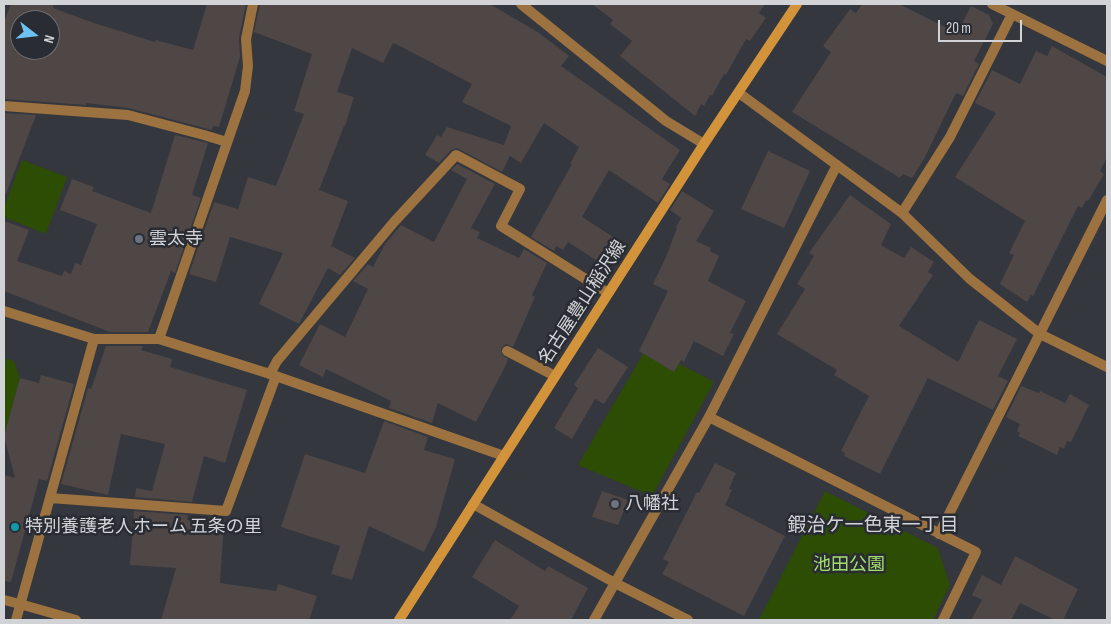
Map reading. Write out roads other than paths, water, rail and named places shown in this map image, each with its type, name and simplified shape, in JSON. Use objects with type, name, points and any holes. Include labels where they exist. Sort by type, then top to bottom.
[{"type":"main road","name":"名古屋豊山稲沢線","points":[[399,620],[704,144],[797,4]]},
{"type":"street","points":[[160,339],[245,90],[248,66],[246,39],[253,4]]},
{"type":"street","points":[[521,4],[666,121],[704,144]]},
{"type":"street","points":[[992,4],[1107,61]]},
{"type":"street","points":[[902,213],[950,137],[1012,14]]},
{"type":"street","points":[[739,93],[902,213],[970,279],[1040,334],[1107,367]]},
{"type":"street","points":[[4,106],[128,116],[227,142]]},
{"type":"street","points":[[50,498],[226,512],[277,361],[394,222],[456,155],[520,189],[501,226],[608,293]]},
{"type":"street","points":[[594,620],[709,417],[837,165]]},
{"type":"street","points":[[939,534],[1107,200]]},
{"type":"street","points":[[4,311],[94,339],[160,339],[273,375],[504,456]]},
{"type":"street","points":[[16,620],[94,339]]},
{"type":"street","points":[[507,351],[555,376]]},
{"type":"street","points":[[709,417],[976,552],[943,620]]},
{"type":"street","points":[[473,504],[615,583],[688,620]]},
{"type":"street","points":[[4,600],[76,620]]},
{"type":"place","name":"雲太寺","points":[[139,239]]},
{"type":"place","name":"八幡社","points":[[615,504]]},
{"type":"place","name":"特別養護老人ホーム 五条の里","points":[[15,527]]},
{"type":"district","name":"鍜治ケ一色東一丁目","points":[[873,526]]},
{"type":"park label","name":"池田公園","points":[[849,565]]}]
